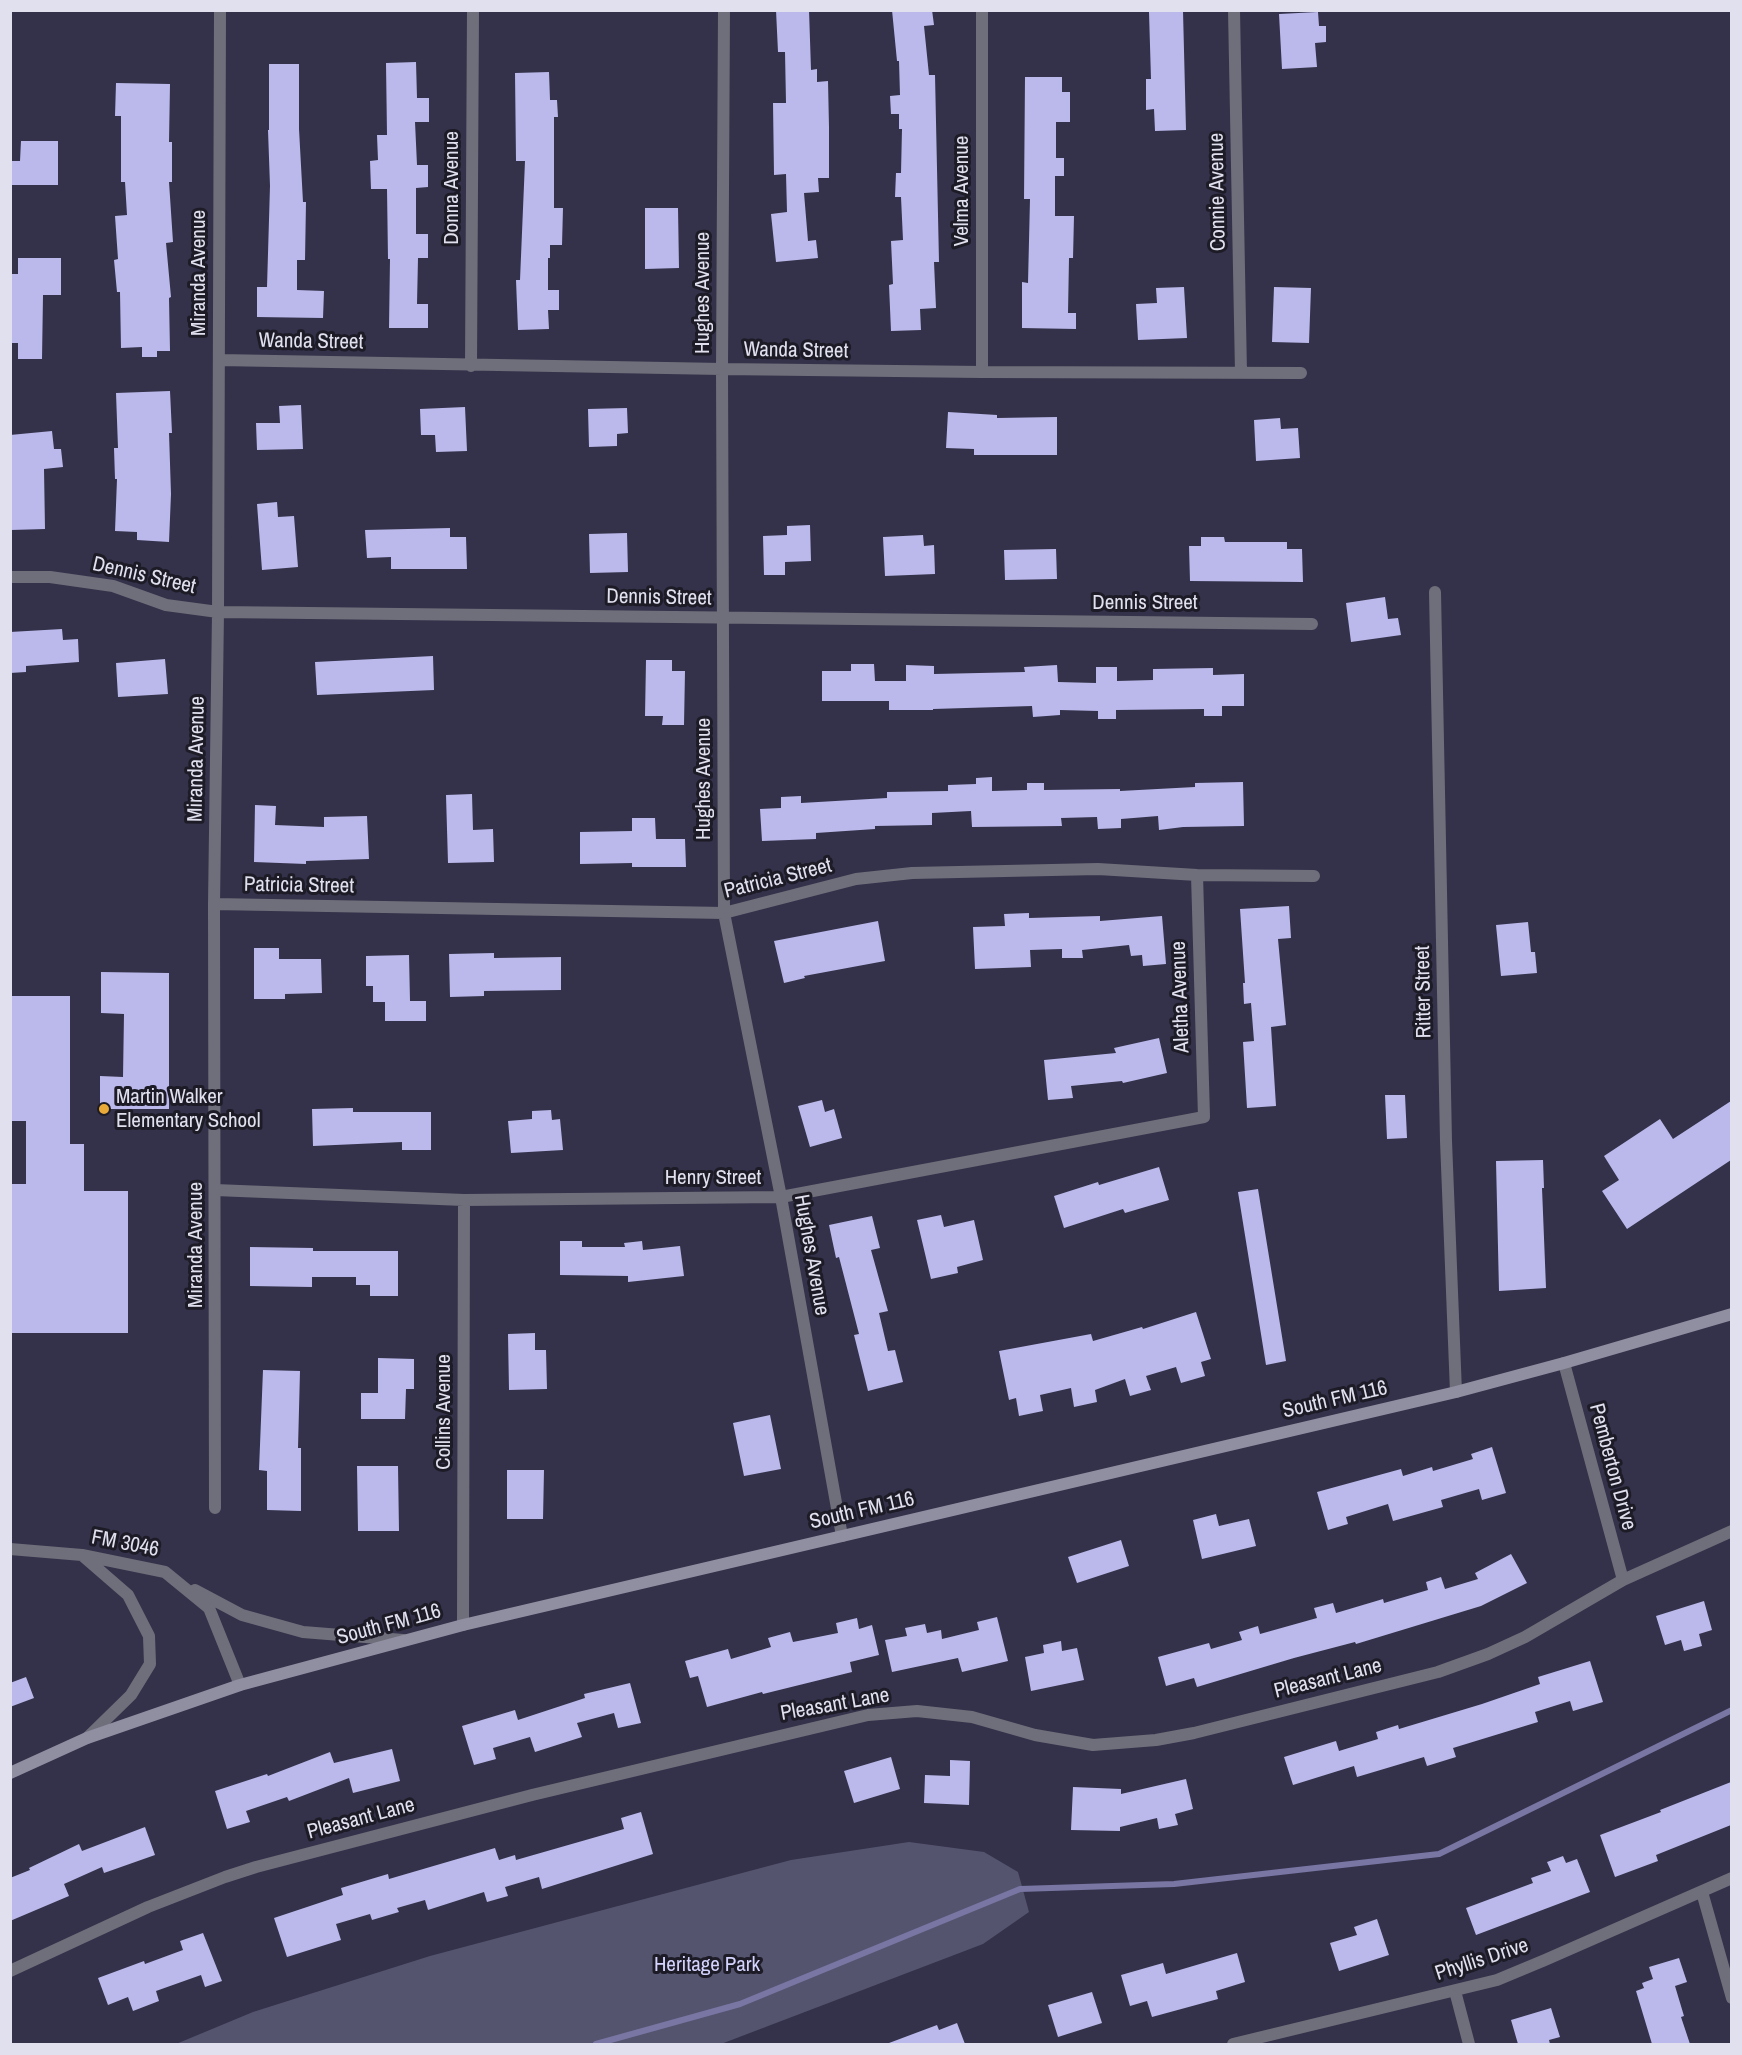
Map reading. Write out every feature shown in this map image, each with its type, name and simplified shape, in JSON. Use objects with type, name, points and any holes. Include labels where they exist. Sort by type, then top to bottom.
[{"type":"main road","name":"South FM 116","points":[[10,1773],[87,1738],[240,1685],[463,1625],[1456,1392],[1731,1314]]},
{"type":"street","name":"Miranda Avenue","points":[[215,1508],[214,904],[218,612],[220,10]]},
{"type":"street","name":"Donna Avenue","points":[[471,366],[473,10]]},
{"type":"street","name":"Hughes Avenue","points":[[724,10],[722,369],[724,913],[781,1197],[842,1536]]},
{"type":"street","name":"Velma Avenue","points":[[981,372],[982,10]]},
{"type":"street","name":"Connie Avenue","points":[[1234,10],[1240,373]]},
{"type":"street","name":"Wanda Street","points":[[219,360],[471,366],[1302,373]]},
{"type":"street","name":"Dennis Street","points":[[10,577],[50,577],[113,586],[166,605],[218,612],[1312,624]]},
{"type":"street","name":"Ritter Street","points":[[1435,592],[1446,1141],[1456,1392]]},
{"type":"street","name":"Patricia Street","points":[[214,904],[724,913],[856,879],[912,873],[1098,869],[1197,876],[1314,876]]},
{"type":"street","name":"Aletha Avenue","points":[[1197,876],[1204,1117]]},
{"type":"street","name":"Henry Street","points":[[215,1190],[464,1200],[781,1197],[1204,1117]]},
{"type":"street","name":"Collins Avenue","points":[[463,1625],[464,1200]]},
{"type":"street","name":"Pemberton Drive","points":[[1564,1363],[1623,1581]]},
{"type":"street","name":"Pleasant Lane","points":[[10,1971],[148,1907],[225,1876],[532,1795],[868,1715],[917,1711],[972,1717],[1035,1735],[1093,1745],[1156,1740],[1194,1733],[1438,1672],[1478,1658],[1525,1637],[1623,1581],[1731,1531]]},
{"type":"street","name":"FM 3046","points":[[10,1549],[82,1555],[165,1572],[209,1608],[240,1685]]},
{"type":"street","points":[[82,1555],[128,1595],[149,1636],[150,1664],[131,1695],[87,1738]]},
{"type":"street","points":[[170,1576],[242,1615],[303,1632],[407,1641]]},
{"type":"street","name":"Phyllis Drive","points":[[1233,2044],[1497,1980],[1731,1878]]},
{"type":"street","points":[[1701,1892],[1731,1998]]},
{"type":"street","points":[[1455,1991],[1469,2044]]},
{"type":"green space","name":"Heritage Park","points":[[909,1842],[984,1852],[1018,1872],[1029,1912],[983,1944],[721,2044],[176,2044],[253,2012],[430,1956],[791,1860]]},
{"type":"building","points":[[776,10],[809,10],[811,70],[817,69],[817,82],[828,81],[829,178],[818,178],[819,192],[804,193],[808,241],[816,240],[818,258],[776,262],[771,214],[787,212],[786,174],[774,175],[773,103],[786,103],[785,52],[778,52]]},
{"type":"building","points":[[892,10],[932,10],[934,25],[924,26],[929,75],[935,75],[939,262],[934,262],[936,308],[920,309],[921,330],[891,331],[889,285],[893,284],[891,241],[903,240],[901,197],[895,197],[896,173],[901,173],[902,129],[899,129],[899,114],[891,114],[890,96],[900,95],[899,61],[897,61]]},
{"type":"building","points":[[1183,11],[1186,130],[1155,131],[1154,109],[1146,110],[1146,79],[1151,79],[1149,12]]},
{"type":"building","points":[[1318,12],[1319,26],[1326,26],[1326,42],[1315,43],[1317,67],[1282,69],[1279,14]]},
{"type":"building","points":[[416,62],[417,98],[429,98],[429,122],[415,122],[417,165],[428,165],[428,187],[416,188],[416,234],[428,234],[428,258],[418,258],[417,304],[428,304],[428,328],[389,328],[390,259],[388,259],[387,189],[371,189],[370,161],[378,160],[377,135],[387,135],[386,63]]},
{"type":"building","points":[[269,64],[299,64],[299,129],[303,202],[306,202],[305,260],[297,260],[297,290],[324,291],[323,318],[257,317],[257,287],[267,287],[270,186]]},
{"type":"building","points":[[549,72],[550,100],[557,100],[558,117],[554,117],[554,208],[563,208],[562,245],[550,245],[548,290],[559,290],[559,310],[548,310],[549,329],[518,330],[516,280],[520,280],[525,161],[516,161],[515,73]]},
{"type":"building","points":[[1025,77],[1062,77],[1062,92],[1070,92],[1070,122],[1056,122],[1056,158],[1064,158],[1064,176],[1055,176],[1055,216],[1074,216],[1073,258],[1069,258],[1068,313],[1076,313],[1076,329],[1022,328],[1022,282],[1028,283],[1030,199],[1024,199]]},
{"type":"building","points":[[116,83],[170,84],[169,142],[172,142],[172,182],[169,182],[173,242],[166,243],[171,297],[169,298],[170,351],[157,351],[157,357],[142,357],[142,347],[121,348],[120,292],[117,292],[114,260],[118,259],[115,216],[127,215],[125,182],[121,182],[121,116],[115,116]]},
{"type":"building","points":[[21,141],[58,141],[58,185],[10,185],[10,161],[20,161]]},
{"type":"building","points":[[645,208],[678,208],[679,268],[645,269]]},
{"type":"building","points":[[18,258],[61,258],[61,295],[43,295],[42,359],[18,359],[18,343],[10,343],[10,274],[18,274]]},
{"type":"building","points":[[1184,287],[1187,338],[1138,340],[1136,304],[1157,303],[1156,288]]},
{"type":"building","points":[[1274,287],[1311,288],[1309,343],[1272,342]]},
{"type":"building","points":[[170,391],[172,433],[169,433],[171,494],[169,542],[137,540],[137,532],[115,531],[117,479],[115,479],[114,448],[118,448],[116,393]]},
{"type":"building","points":[[301,405],[303,449],[257,450],[256,423],[280,423],[279,406]]},
{"type":"building","points":[[465,407],[467,451],[436,452],[435,435],[421,435],[420,409]]},
{"type":"building","points":[[627,408],[628,433],[617,434],[617,446],[589,447],[588,409]]},
{"type":"building","points":[[948,412],[997,415],[997,418],[1057,417],[1057,455],[974,455],[974,449],[946,448]]},
{"type":"building","points":[[1280,418],[1281,429],[1298,428],[1300,458],[1256,461],[1254,420]]},
{"type":"building","points":[[52,431],[54,449],[61,449],[63,467],[44,469],[45,529],[11,530],[10,435]]},
{"type":"building","points":[[277,502],[278,517],[294,516],[298,567],[262,570],[257,504]]},
{"type":"building","points":[[810,525],[811,561],[785,562],[785,575],[764,575],[763,536],[787,535],[787,526]]},
{"type":"building","points":[[450,528],[450,537],[466,537],[467,569],[391,569],[391,557],[367,558],[365,530]]},
{"type":"building","points":[[627,533],[628,572],[590,573],[589,534]]},
{"type":"building","points":[[923,535],[924,546],[934,545],[935,574],[885,576],[883,537]]},
{"type":"building","points":[[1201,537],[1224,537],[1225,542],[1287,542],[1287,549],[1302,549],[1303,582],[1190,581],[1189,546],[1201,546]]},
{"type":"building","points":[[1056,549],[1057,579],[1005,580],[1004,550]]},
{"type":"building","points":[[1385,597],[1388,619],[1398,618],[1401,635],[1351,642],[1346,603]]},
{"type":"building","points":[[62,629],[63,640],[78,639],[79,662],[26,666],[26,672],[10,673],[10,632]]},
{"type":"building","points":[[433,656],[434,690],[317,695],[315,662]]},
{"type":"building","points":[[165,659],[168,694],[118,697],[116,663]]},
{"type":"building","points":[[646,660],[672,660],[672,671],[685,671],[684,725],[662,725],[663,716],[645,716]]},
{"type":"building","points":[[851,664],[874,664],[875,681],[906,681],[906,665],[934,666],[934,674],[1025,672],[1024,667],[1057,665],[1058,682],[1096,683],[1096,667],[1117,667],[1117,681],[1153,680],[1153,669],[1213,668],[1213,675],[1244,674],[1244,706],[1222,706],[1222,716],[1204,716],[1204,709],[1116,710],[1116,719],[1098,719],[1098,711],[1060,710],[1060,715],[1033,717],[1032,706],[889,710],[889,701],[822,701],[822,671],[851,671]]},
{"type":"building","points":[[992,777],[992,791],[1027,790],[1027,783],[1044,783],[1044,790],[1120,789],[1120,791],[1195,787],[1195,783],[1243,782],[1244,826],[1183,827],[1159,830],[1158,816],[1121,819],[1121,828],[1098,829],[1097,817],[1061,818],[1062,826],[972,827],[971,811],[932,813],[932,825],[875,826],[875,829],[816,833],[816,839],[762,841],[760,809],[781,808],[781,797],[801,796],[801,803],[887,798],[887,792],[948,791],[948,785],[976,784],[976,778]]},
{"type":"building","points":[[472,794],[473,830],[493,829],[494,862],[448,863],[446,795]]},
{"type":"building","points":[[255,805],[276,806],[275,825],[324,827],[324,817],[367,816],[369,859],[306,861],[306,864],[254,862]]},
{"type":"building","points":[[632,818],[655,818],[656,839],[685,839],[686,867],[632,867],[632,863],[580,864],[580,832],[632,831]]},
{"type":"building","points":[[1289,906],[1291,938],[1278,939],[1286,1025],[1271,1027],[1276,1106],[1247,1108],[1243,1042],[1254,1041],[1251,1003],[1244,1004],[1243,983],[1245,983],[1240,909]]},
{"type":"building","points":[[1029,913],[1029,918],[1100,916],[1100,921],[1162,916],[1166,964],[1143,966],[1142,955],[1131,956],[1129,945],[1082,950],[1083,958],[1062,958],[1062,949],[1030,950],[1031,967],[975,969],[973,927],[1005,926],[1004,914]]},
{"type":"building","points":[[878,921],[885,961],[804,976],[805,978],[784,983],[774,941]]},
{"type":"building","points":[[1528,922],[1531,952],[1535,952],[1537,973],[1501,976],[1496,925]]},
{"type":"building","points":[[254,948],[279,948],[279,959],[321,959],[322,993],[285,994],[285,999],[254,999]]},
{"type":"building","points":[[494,953],[494,958],[561,957],[561,990],[484,991],[484,996],[450,997],[449,954]]},
{"type":"building","points":[[409,955],[410,1001],[426,1001],[426,1021],[385,1021],[385,1002],[373,1002],[373,986],[366,986],[366,956]]},
{"type":"building","points":[[101,972],[169,973],[169,1109],[100,1109],[100,1076],[123,1077],[124,1014],[101,1013]]},
{"type":"building","points":[[10,996],[70,996],[70,1144],[84,1144],[84,1191],[128,1191],[128,1333],[10,1333],[10,1184],[26,1184],[26,1121],[10,1121]]},
{"type":"building","points":[[1159,1038],[1167,1073],[1123,1083],[1122,1081],[1071,1086],[1073,1098],[1048,1100],[1044,1060],[1116,1053],[1114,1048]]},
{"type":"building","points":[[1385,1095],[1405,1095],[1407,1138],[1387,1139]]},
{"type":"building","points":[[822,1100],[825,1112],[834,1109],[842,1138],[810,1147],[798,1106]]},
{"type":"building","points":[[1731,1101],[1731,1160],[1627,1229],[1602,1191],[1619,1180],[1604,1156],[1660,1119],[1673,1139]]},
{"type":"building","points":[[353,1108],[353,1112],[431,1112],[431,1150],[402,1150],[402,1142],[313,1146],[312,1109]]},
{"type":"building","points":[[551,1110],[552,1120],[560,1119],[563,1150],[511,1153],[508,1121],[532,1119],[532,1111]]},
{"type":"building","points":[[1543,1160],[1546,1288],[1499,1291],[1496,1161]]},
{"type":"building","points":[[1159,1167],[1169,1200],[1125,1213],[1123,1209],[1064,1228],[1054,1196]]},
{"type":"building","points":[[1258,1189],[1286,1361],[1266,1365],[1238,1192]]},
{"type":"building","points":[[941,1215],[944,1227],[974,1220],[983,1260],[957,1267],[958,1273],[931,1279],[917,1220]]},
{"type":"building","points":[[872,1216],[880,1248],[871,1250],[888,1311],[879,1313],[888,1351],[895,1350],[903,1382],[868,1391],[854,1335],[859,1334],[839,1257],[836,1258],[829,1225]]},
{"type":"building","points":[[560,1241],[582,1241],[582,1247],[625,1247],[624,1243],[642,1241],[643,1250],[680,1246],[684,1276],[628,1282],[628,1276],[560,1275]]},
{"type":"building","points":[[250,1247],[313,1248],[313,1251],[398,1251],[398,1296],[370,1296],[370,1285],[356,1285],[356,1277],[312,1277],[312,1287],[250,1286]]},
{"type":"building","points":[[1196,1312],[1211,1359],[1201,1362],[1205,1376],[1181,1383],[1176,1367],[1146,1376],[1151,1390],[1130,1396],[1125,1379],[1095,1390],[1097,1402],[1074,1407],[1071,1388],[1040,1395],[1043,1411],[1019,1416],[1016,1398],[1009,1400],[999,1351],[1091,1334],[1093,1341],[1142,1327],[1143,1329]]},
{"type":"building","points":[[535,1333],[535,1350],[546,1350],[547,1389],[509,1390],[508,1334]]},
{"type":"building","points":[[378,1358],[414,1359],[414,1389],[406,1389],[405,1419],[361,1419],[361,1393],[378,1393]]},
{"type":"building","points":[[263,1370],[300,1371],[298,1448],[301,1448],[301,1511],[267,1510],[267,1471],[259,1470]]},
{"type":"building","points":[[770,1415],[781,1469],[744,1476],[733,1423]]},
{"type":"building","points":[[1492,1447],[1506,1493],[1482,1500],[1479,1489],[1441,1500],[1443,1507],[1393,1521],[1388,1504],[1346,1517],[1348,1524],[1328,1530],[1317,1492],[1401,1469],[1403,1476],[1432,1467],[1433,1471],[1473,1459],[1471,1454]]},
{"type":"building","points":[[357,1466],[398,1466],[399,1531],[358,1531]]},
{"type":"building","points":[[507,1470],[544,1470],[543,1519],[507,1519]]},
{"type":"building","points":[[1216,1514],[1219,1526],[1249,1519],[1256,1546],[1202,1559],[1193,1520]]},
{"type":"building","points":[[1121,1540],[1129,1566],[1077,1583],[1068,1557]]},
{"type":"building","points":[[1511,1554],[1527,1583],[1481,1606],[1356,1644],[1355,1642],[1294,1658],[1197,1687],[1194,1678],[1166,1686],[1158,1657],[1209,1643],[1211,1649],[1242,1640],[1239,1632],[1258,1626],[1260,1634],[1317,1618],[1314,1608],[1333,1603],[1336,1613],[1383,1599],[1384,1603],[1428,1590],[1426,1582],[1441,1577],[1445,1589],[1478,1579],[1475,1573]]},
{"type":"building","points":[[1704,1601],[1712,1630],[1699,1634],[1702,1646],[1684,1651],[1681,1640],[1665,1645],[1656,1616]]},
{"type":"building","points":[[997,1617],[1008,1661],[962,1672],[958,1658],[892,1672],[885,1640],[907,1636],[905,1628],[925,1624],[927,1633],[941,1630],[942,1639],[979,1630],[977,1622]]},
{"type":"building","points":[[857,1618],[859,1629],[872,1625],[879,1655],[850,1662],[852,1672],[707,1707],[698,1676],[690,1678],[685,1661],[728,1649],[731,1659],[771,1647],[768,1638],[790,1632],[793,1642],[838,1633],[836,1623]]},
{"type":"building","points":[[1061,1641],[1062,1651],[1077,1648],[1084,1680],[1031,1691],[1025,1657],[1044,1653],[1043,1645]]},
{"type":"building","points":[[1590,1661],[1603,1702],[1573,1711],[1570,1701],[1535,1712],[1538,1722],[1453,1748],[1456,1757],[1427,1766],[1424,1757],[1357,1777],[1354,1766],[1293,1785],[1284,1757],[1336,1741],[1339,1751],[1378,1739],[1376,1732],[1398,1725],[1399,1729],[1482,1704],[1540,1684],[1538,1677]]},
{"type":"building","points":[[26,1677],[34,1698],[10,1707],[10,1683]]},
{"type":"building","points":[[630,1683],[641,1723],[618,1728],[614,1713],[577,1723],[582,1737],[535,1752],[530,1737],[493,1748],[496,1759],[474,1765],[462,1726],[515,1710],[518,1720],[585,1698],[584,1694]]},
{"type":"building","points":[[392,1749],[400,1781],[353,1793],[349,1778],[289,1801],[287,1797],[246,1811],[250,1822],[227,1829],[215,1791],[267,1774],[268,1776],[330,1752],[334,1763]]},
{"type":"building","points":[[891,1757],[900,1789],[854,1803],[844,1771]]},
{"type":"building","points":[[950,1760],[970,1761],[969,1805],[924,1803],[925,1775],[950,1776]]},
{"type":"building","points":[[1186,1779],[1193,1809],[1175,1814],[1178,1825],[1159,1829],[1157,1818],[1120,1827],[1120,1831],[1071,1830],[1073,1787],[1121,1789],[1121,1794]]},
{"type":"building","points":[[1731,1782],[1731,1825],[1656,1855],[1658,1861],[1615,1877],[1600,1835]]},
{"type":"building","points":[[641,1812],[653,1854],[542,1889],[539,1877],[505,1887],[508,1896],[487,1902],[484,1892],[428,1910],[425,1900],[397,1908],[399,1912],[372,1920],[370,1914],[336,1924],[341,1940],[287,1957],[274,1918],[343,1895],[341,1888],[388,1874],[389,1879],[495,1848],[499,1860],[515,1855],[516,1860],[624,1829],[621,1818]]},
{"type":"building","points":[[145,1827],[155,1855],[104,1873],[102,1867],[64,1884],[69,1896],[10,1921],[10,1878],[79,1844],[82,1851]]},
{"type":"building","points":[[1563,1856],[1566,1863],[1577,1859],[1590,1892],[1476,1935],[1466,1908],[1533,1883],[1531,1878],[1551,1871],[1547,1862]]},
{"type":"building","points":[[1377,1919],[1389,1955],[1339,1971],[1330,1943],[1357,1935],[1354,1927]]},
{"type":"building","points":[[203,1933],[222,1981],[205,1987],[201,1975],[156,1991],[159,2001],[133,2011],[128,1997],[108,2005],[98,1978],[183,1950],[180,1941]]},
{"type":"building","points":[[1237,1953],[1245,1982],[1216,1991],[1218,1999],[1152,2017],[1147,2001],[1130,2006],[1121,1975],[1163,1963],[1166,1974]]},
{"type":"building","points":[[1679,1958],[1687,1982],[1675,1986],[1684,2016],[1681,2017],[1690,2044],[1652,2044],[1636,1991],[1644,1988],[1642,1983],[1653,1979],[1649,1967]]},
{"type":"building","points":[[1092,1992],[1102,2023],[1058,2037],[1048,2005]]},
{"type":"building","points":[[1551,2008],[1560,2037],[1549,2040],[1550,2044],[1518,2044],[1511,2020]]},
{"type":"building","points":[[957,2023],[965,2044],[889,2044],[937,2025],[939,2030]]},
{"type":"waterway","points":[[596,2044],[740,2004],[1020,1889],[1174,1884],[1439,1854],[1732,1710]]},
{"type":"place","name":"Martin Walker Elementary School","points":[[104,1109]]}]
